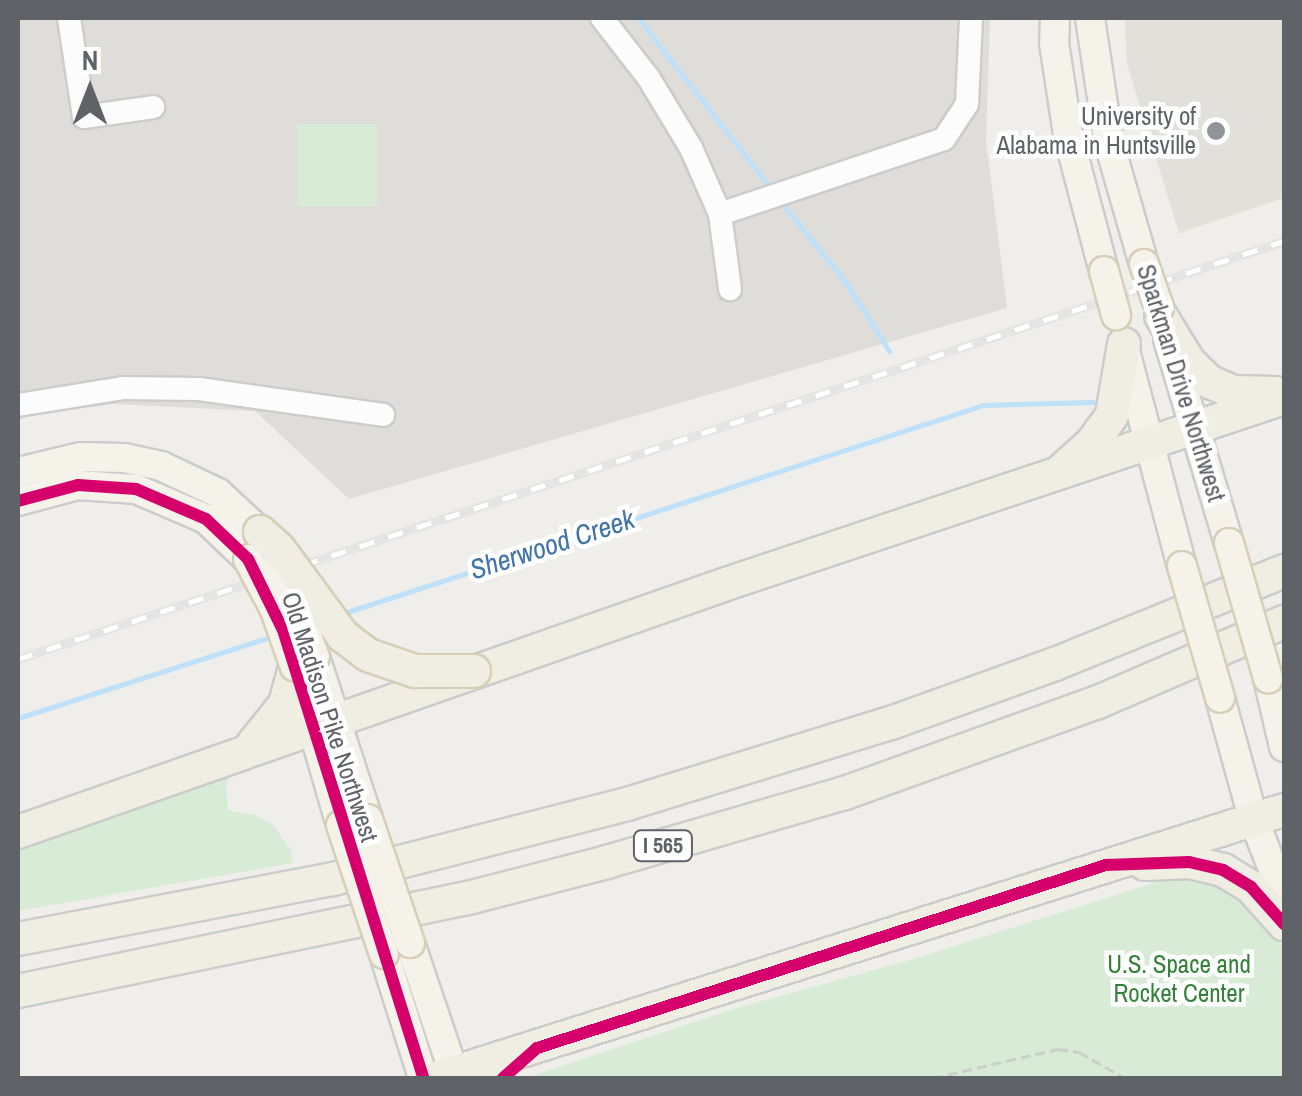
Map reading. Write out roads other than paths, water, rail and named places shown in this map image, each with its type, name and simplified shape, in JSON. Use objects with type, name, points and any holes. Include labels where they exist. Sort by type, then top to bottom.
[{"type":"highway","points":[[1160,311],[1189,362],[1210,382],[1246,395],[1284,395]]},
{"type":"highway","points":[[1057,474],[1092,443],[1112,416],[1120,330]]},
{"type":"highway","points":[[18,832],[474,671],[1057,474],[1148,447],[1284,395]]},
{"type":"highway","points":[[260,548],[279,549],[343,636],[368,655],[414,671],[474,671]]},
{"type":"highway","name":"I 565","points":[[18,939],[333,879],[678,790],[860,733],[1055,664],[1284,571]]},
{"type":"highway","name":"I 565","points":[[18,991],[468,898],[607,862],[862,786],[1098,702],[1284,622]]},
{"type":"highway","points":[[250,748],[285,704],[305,662]]},
{"type":"highway","points":[[442,1077],[1284,810]]},
{"type":"highway","points":[[1106,865],[1189,862],[1223,870],[1251,887],[1284,924]]},
{"type":"highway","points":[[502,1078],[537,1048]]},
{"type":"main road","name":"Sparkman Drive Northwest","points":[[1055,18],[1054,43],[1068,135],[1148,447],[1252,818],[1284,897]]},
{"type":"main road","name":"Sparkman Drive Northwest","points":[[1090,18],[1108,143],[1230,544],[1284,747]]},
{"type":"main road","name":"Old Madison Pike Northwest","points":[[18,472],[80,457],[143,462],[200,482],[260,548],[275,610],[305,662],[354,822],[384,954],[442,1077]]},
{"type":"main road","name":"Old Madison Pike Northwest","points":[[18,502],[78,485],[136,489],[260,548]]},
{"type":"main road","name":"Old Madison Pike Northwest","points":[[354,822],[410,943],[442,1077]]},
{"type":"lane","points":[[70,18],[84,117],[153,107]]},
{"type":"lane","points":[[602,18],[668,108],[720,214],[730,288]]},
{"type":"lane","points":[[720,214],[944,139],[967,104],[971,18]]},
{"type":"lane","points":[[18,405],[124,388],[199,389],[383,415]]},
{"type":"waterway","points":[[638,18],[769,186]]},
{"type":"waterway","points":[[785,207],[845,281],[889,351]]},
{"type":"waterway","name":"Sherwood Creek","points":[[344,613],[983,405],[1093,402]]},
{"type":"waterway","name":"Sherwood Creek","points":[[18,718],[277,635]]},
{"type":"railway","points":[[18,659],[1284,241]]},
{"type":"place","name":"University of Alabama in Huntsville","points":[[1216,131]]},
{"type":"park label","name":"U.S. Space and Rocket Center","points":[[1179,980]]}]
